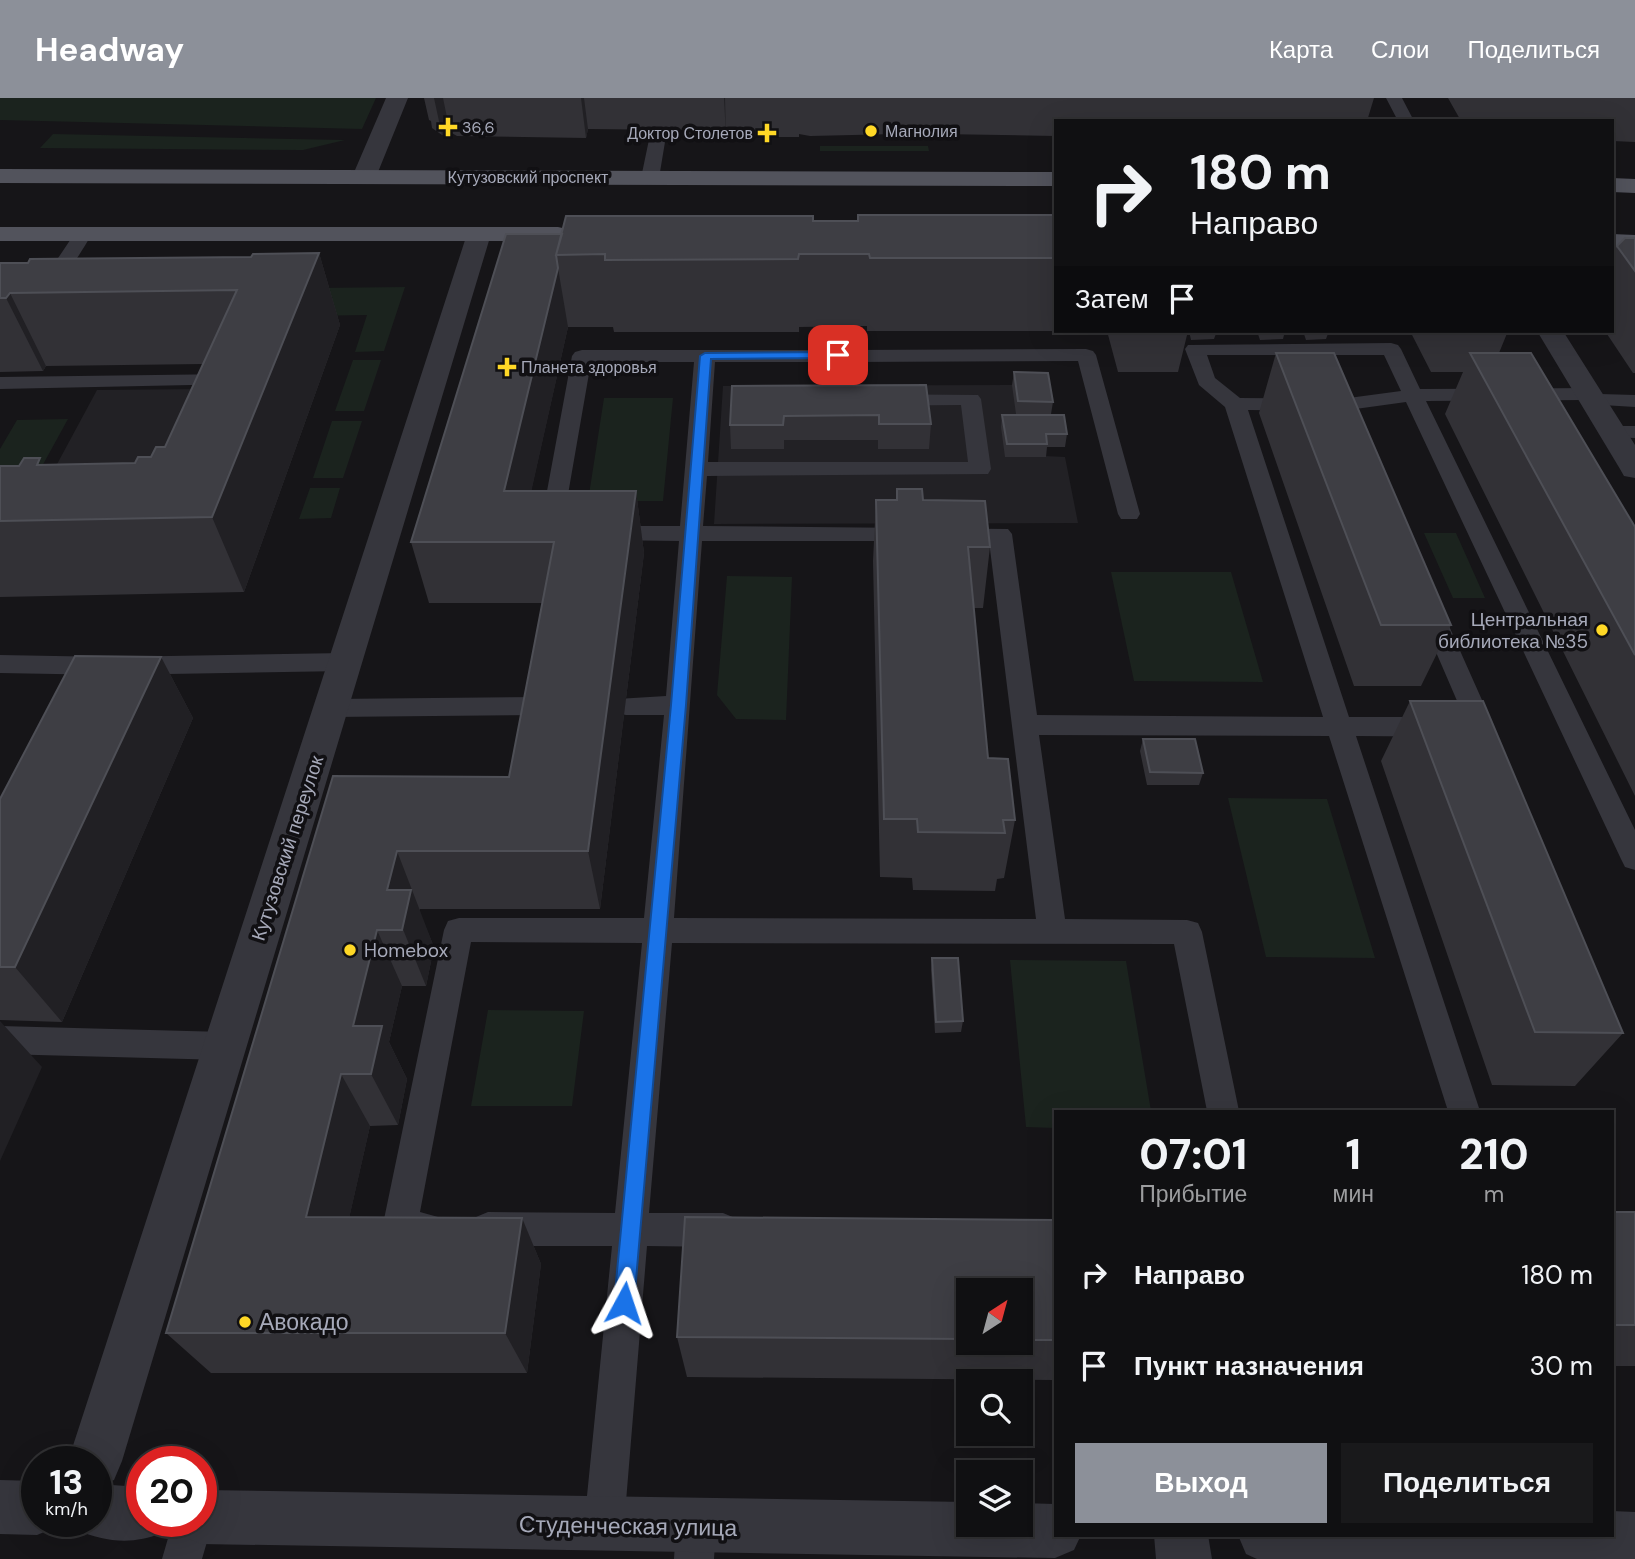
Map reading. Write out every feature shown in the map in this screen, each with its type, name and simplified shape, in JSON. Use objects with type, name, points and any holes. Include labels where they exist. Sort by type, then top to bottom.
[{"type":"main road","name":"Кутузовский проспект","points":[[0,176],[1054,179]]},
{"type":"main road","points":[[1614,185],[1635,186]]},
{"type":"main road","points":[[0,233],[588,234]]},
{"type":"main road","points":[[1614,241],[1635,242]]},
{"type":"street","points":[[364,177],[397,98]]},
{"type":"street","name":"Кутузовский переулок","points":[[100,1446],[479,234]]},
{"type":"street","points":[[1551,333],[1591,397],[1624,432],[1635,469]]},
{"type":"street","points":[[0,1507],[21,1508]]},
{"type":"street","name":"Студенческая улица","points":[[217,1517],[604,1526],[695,1543],[1054,1531]]},
{"type":"street","points":[[1181,1537],[1184,1559]]},
{"type":"street","points":[[1542,1537],[1635,1539]]},
{"type":"lane","points":[[1394,98],[1405,119]]},
{"type":"lane","points":[[650,178],[659,130]]},
{"type":"lane","points":[[0,308],[36,295],[51,285],[83,234]]},
{"type":"lane","points":[[697,469],[980,469],[971,399],[840,400],[837,327]]},
{"type":"lane","points":[[1464,1110],[1235,404],[1206,382],[1195,349],[1391,349],[1635,859]]},
{"type":"lane","points":[[1052,931],[1000,534],[550,533],[582,356],[1086,355],[1129,514]]},
{"type":"lane","points":[[604,1526],[678,705],[705,356]]},
{"type":"lane","points":[[0,383],[232,380],[222,404]]},
{"type":"lane","points":[[1235,404],[1340,405],[1413,394],[1591,397],[1635,401]]},
{"type":"lane","points":[[1340,405],[1351,430]]},
{"type":"lane","points":[[1026,725],[1481,727],[1421,591]]},
{"type":"lane","points":[[0,664],[110,666],[345,662]]},
{"type":"lane","points":[[98,691],[110,666]]},
{"type":"lane","points":[[625,706],[678,705]]},
{"type":"lane","points":[[332,708],[548,706]]},
{"type":"lane","points":[[754,1230],[399,1229],[459,930],[1187,932],[1223,1110]]},
{"type":"lane","points":[[0,1040],[225,1046]]},
{"type":"lane","points":[[182,1559],[188,1537]]},
{"type":"shaded area","points":[[0,98],[376,98],[362,129],[0,120]]},
{"type":"shaded area","points":[[53,134],[345,140],[303,150],[40,148]]},
{"type":"shaded area","points":[[820,146],[928,146],[929,151],[820,151]]},
{"type":"shaded area","points":[[405,287],[384,351],[355,352],[367,315],[306,316],[317,288]]},
{"type":"shaded area","points":[[353,360],[381,360],[364,411],[335,411]]},
{"type":"shaded area","points":[[1046,385],[1051,414],[1038,414],[1045,456],[1065,457],[1078,523],[714,524],[723,386]]},
{"type":"shaded area","points":[[207,389],[161,490],[42,492],[97,390]]},
{"type":"shaded area","points":[[604,398],[673,398],[663,501],[588,501]]},
{"type":"shaded area","points":[[68,419],[29,490],[0,491],[0,449],[17,420]]},
{"type":"shaded area","points":[[332,421],[362,421],[343,478],[313,478]]},
{"type":"shaded area","points":[[310,488],[340,488],[331,518],[299,519]]},
{"type":"shaded area","points":[[1424,533],[1456,533],[1485,598],[1453,598]]},
{"type":"shaded area","points":[[1111,572],[1231,572],[1263,682],[1134,681]]},
{"type":"shaded area","points":[[727,576],[792,577],[786,720],[736,719],[717,695]]},
{"type":"shaded area","points":[[1228,798],[1327,799],[1375,958],[1266,957]]},
{"type":"shaded area","points":[[1010,960],[1126,961],[1151,1110],[1054,1110],[1054,1128],[1026,1127]]},
{"type":"shaded area","points":[[488,1010],[584,1011],[572,1106],[471,1106]]},
{"type":"building","points":[[858,215],[1054,215],[1054,258],[870,258],[869,254],[799,254],[798,259],[605,260],[605,254],[556,255],[566,216],[813,216],[813,221],[858,221]]},
{"type":"building","points":[[506,234],[562,234],[556,255],[558,268],[504,491],[636,491],[588,851],[397,851],[387,890],[411,890],[402,930],[377,930],[353,1026],[382,1026],[371,1074],[341,1074],[306,1217],[522,1218],[505,1333],[166,1333],[333,776],[509,777],[554,542],[411,542]]},
{"type":"building","points":[[1625,238],[1635,238],[1635,271],[1617,246]]},
{"type":"building","points":[[319,253],[212,517],[0,521],[0,466],[19,466],[24,458],[40,458],[37,465],[135,463],[138,457],[151,457],[156,447],[165,447],[237,290],[10,293],[6,298],[0,298],[0,263],[28,263],[30,259],[251,257],[253,254]]},
{"type":"building","points":[[1276,353],[1334,353],[1451,625],[1381,625]]},
{"type":"building","points":[[1470,353],[1531,353],[1635,527],[1635,655]]},
{"type":"building","points":[[1014,372],[1048,373],[1053,402],[1018,401]]},
{"type":"building","points":[[926,385],[931,424],[879,424],[879,415],[784,416],[783,425],[730,425],[732,386]]},
{"type":"building","points":[[1002,415],[1064,415],[1067,434],[1046,434],[1047,444],[1007,444]]},
{"type":"building","points":[[897,489],[922,489],[923,500],[985,501],[990,547],[968,547],[988,758],[1008,759],[1015,820],[1003,820],[1005,833],[918,832],[917,819],[884,819],[876,500],[897,500]]},
{"type":"building","points":[[75,656],[161,657],[15,967],[0,967],[0,799]]},
{"type":"building","points":[[1410,701],[1483,701],[1623,1033],[1535,1032]]},
{"type":"building","points":[[1143,739],[1195,739],[1203,773],[1150,772]]},
{"type":"building","points":[[932,958],[958,958],[963,1021],[936,1022]]},
{"type":"building","points":[[1614,1212],[1635,1212],[1635,1325],[1614,1325]]},
{"type":"building","points":[[685,1217],[1054,1220],[1054,1340],[1033,1340],[1033,1278],[956,1278],[956,1339],[677,1337]]},
{"type":"place","name":"36,6","points":[[448,127]]},
{"type":"place","name":"Магнолия","points":[[871,131]]},
{"type":"place","name":"Доктор Столетов","points":[[767,133]]},
{"type":"place","name":"Планета здоровья","points":[[507,367]]},
{"type":"place","name":"Центральная библиотека №35","points":[[1602,630]]},
{"type":"place","name":"Homebox","points":[[350,950]]},
{"type":"place","name":"Авокадо","points":[[245,1322]]},
{"type":"route","points":[[624,1303],[678,705],[705,356],[838,355]]}]
